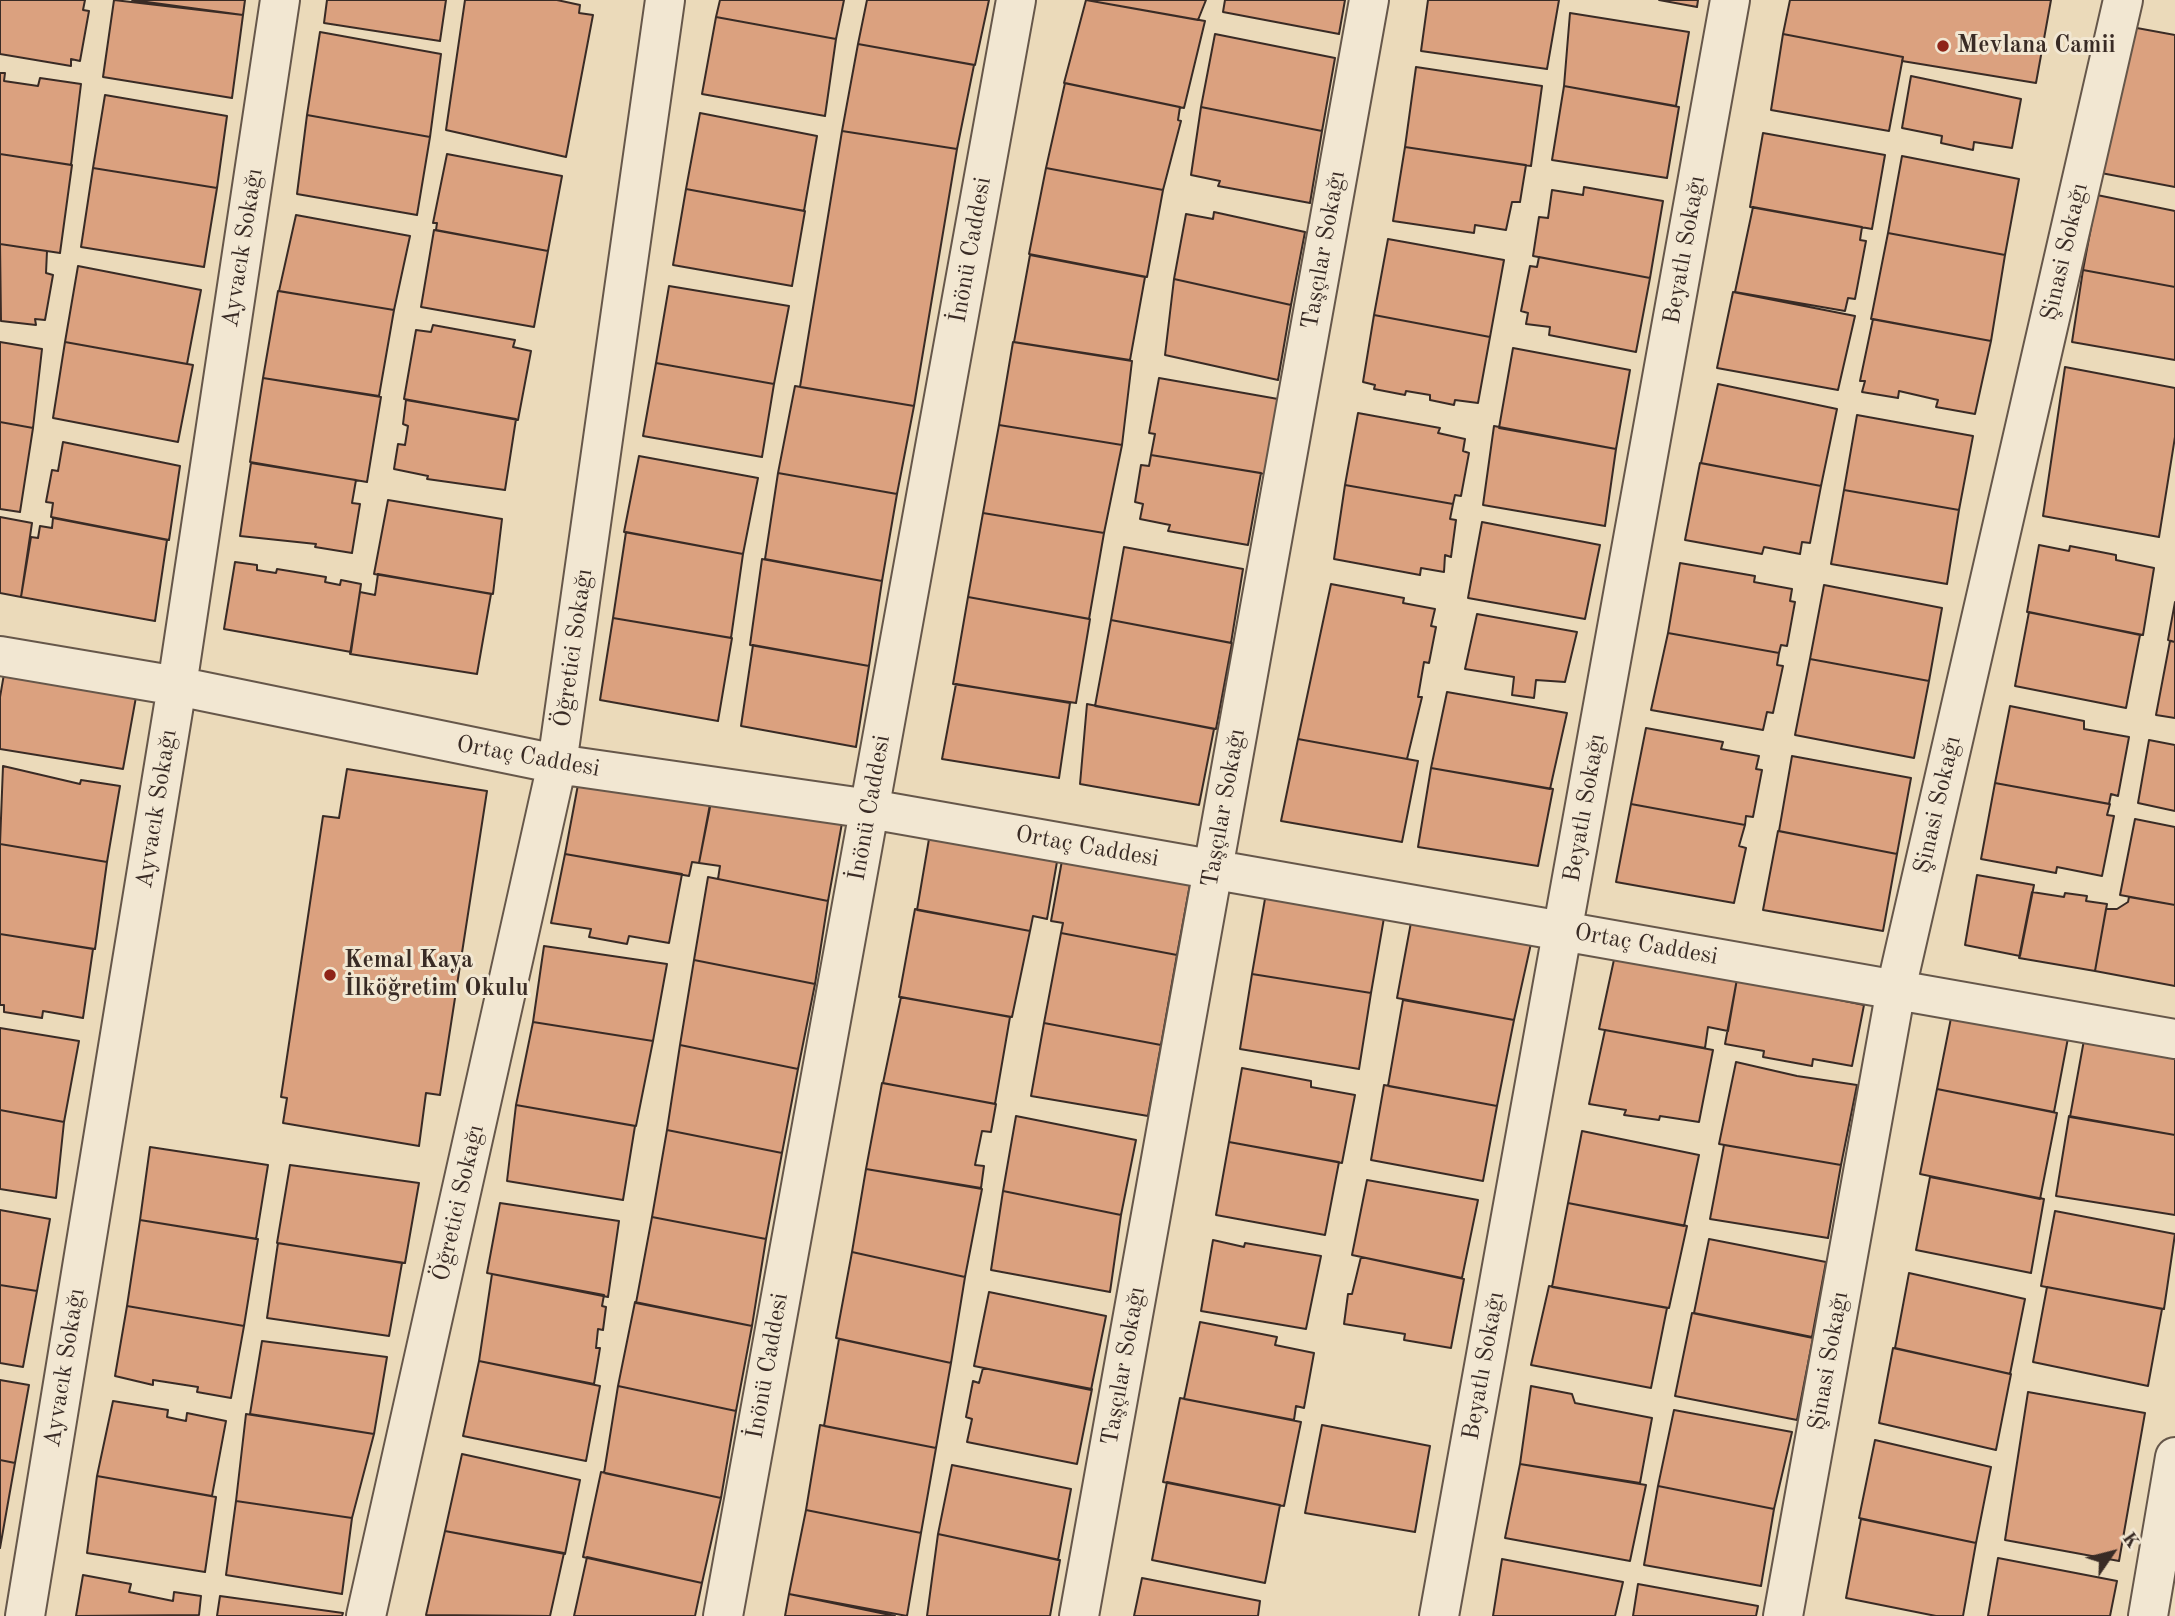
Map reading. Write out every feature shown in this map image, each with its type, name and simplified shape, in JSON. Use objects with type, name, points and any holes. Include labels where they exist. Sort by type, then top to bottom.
[{"type":"street","name":"Ayvacık Sokağı","points":[[25,1616],[177,686],[280,0]]},
{"type":"street","name":"Öğretici Sokağı","points":[[366,1616],[557,764],[665,0]]},
{"type":"street","name":"İnönü Caddesi","points":[[723,1616],[1016,0]]},
{"type":"street","name":"Taşçılar Sokağı","points":[[1079,1616],[1369,0]]},
{"type":"street","name":"Beyatlı Sokağı","points":[[1439,1616],[1730,0]]},
{"type":"street","name":"Şinasi Sokağı","points":[[1783,1616],[1896,989],[2123,0]]},
{"type":"street","name":"Ortaç Caddesi","points":[[0,656],[177,686],[557,764],[870,809],[2175,1039]]},
{"type":"street","points":[[2148,1616],[2175,1457]]},
{"type":"building","points":[[0,0],[85,0],[83,10],[89,11],[80,61],[71,59],[71,66],[0,54]]},
{"type":"building","points":[[114,0],[243,15],[232,98],[103,77]]},
{"type":"building","points":[[132,0],[245,0],[243,15]]},
{"type":"building","points":[[327,0],[446,0],[440,41],[324,23]]},
{"type":"building","points":[[465,0],[557,0],[580,5],[579,13],[593,15],[566,157],[446,130]]},
{"type":"building","points":[[720,0],[844,0],[836,39],[716,17]]},
{"type":"building","points":[[867,0],[989,0],[975,65],[858,44]]},
{"type":"building","points":[[1086,0],[1206,0],[1198,20]]},
{"type":"building","points":[[1086,0],[1205,21],[1184,108],[1064,83]]},
{"type":"building","points":[[1225,0],[1345,0],[1339,34],[1223,12]]},
{"type":"building","points":[[1428,0],[1559,0],[1547,69],[1421,51]]},
{"type":"building","points":[[1659,0],[1698,0],[1697,7]]},
{"type":"building","name":"Mevlana Camii","points":[[1790,0],[2051,0],[2036,83],[1902,61],[1903,57],[1783,34]]},
{"type":"building","points":[[1570,13],[1689,32],[1676,106],[1564,86]]},
{"type":"building","points":[[716,17],[836,39],[825,116],[702,94]]},
{"type":"building","points":[[2126,26],[2175,35],[2175,187],[2101,173]]},
{"type":"building","points":[[320,32],[441,54],[430,137],[307,115]]},
{"type":"building","points":[[1215,34],[1335,58],[1322,131],[1201,107]]},
{"type":"building","points":[[1783,34],[1903,57],[1889,131],[1771,110]]},
{"type":"building","points":[[858,44],[974,65],[957,149],[842,131]]},
{"type":"building","points":[[1416,67],[1542,86],[1531,166],[1405,147]]},
{"type":"building","points":[[0,73],[5,73],[4,81],[38,86],[40,78],[81,84],[71,165],[0,154]]},
{"type":"building","points":[[1911,76],[2021,99],[2012,148],[1974,142],[1973,150],[1941,143],[1942,136],[1902,128]]},
{"type":"building","points":[[1065,83],[1180,107],[1178,120],[1181,121],[1163,190],[1046,168]]},
{"type":"building","points":[[1564,86],[1679,107],[1667,178],[1552,160]]},
{"type":"building","points":[[105,95],[227,116],[217,188],[93,168]]},
{"type":"building","points":[[1201,107],[1322,131],[1310,203],[1218,186],[1220,181],[1191,175]]},
{"type":"building","points":[[700,113],[817,136],[804,211],[686,189]]},
{"type":"building","points":[[307,115],[430,137],[417,215],[297,194]]},
{"type":"building","points":[[842,131],[957,149],[914,406],[800,387]]},
{"type":"building","points":[[1763,133],[1885,155],[1872,229],[1750,207]]},
{"type":"building","points":[[1405,147],[1526,165],[1520,202],[1512,202],[1506,230],[1475,225],[1474,233],[1393,221]]},
{"type":"building","points":[[0,154],[72,165],[60,253],[0,244]]},
{"type":"building","points":[[447,154],[562,176],[548,251],[436,230],[437,223],[433,223]]},
{"type":"building","points":[[1902,156],[2019,179],[2005,255],[1888,233]]},
{"type":"building","points":[[93,168],[217,188],[204,267],[81,247]]},
{"type":"building","points":[[1046,168],[1163,190],[1147,277],[1029,254]]},
{"type":"building","points":[[1584,187],[1663,201],[1650,278],[1533,256],[1539,217],[1548,218],[1552,190],[1583,195]]},
{"type":"building","points":[[686,189],[805,211],[792,286],[673,265]]},
{"type":"building","points":[[2097,195],[2175,211],[2175,287],[2083,270]]},
{"type":"building","points":[[1753,207],[1862,227],[1860,240],[1866,241],[1855,299],[1848,298],[1845,311],[1735,292]]},
{"type":"building","points":[[1214,212],[1305,232],[1291,305],[1174,279],[1186,214],[1213,219]]},
{"type":"building","points":[[296,215],[410,236],[394,310],[279,291]]},
{"type":"building","points":[[434,230],[548,251],[534,327],[421,307]]},
{"type":"building","points":[[1888,233],[2005,255],[1991,341],[1871,319]]},
{"type":"building","points":[[1388,239],[1504,260],[1490,337],[1374,315]]},
{"type":"building","points":[[0,244],[47,251],[46,273],[53,275],[45,320],[35,319],[36,325],[1,321]]},
{"type":"building","points":[[1030,255],[1145,277],[1130,360],[1014,342]]},
{"type":"building","points":[[1539,257],[1650,278],[1636,352],[1549,335],[1550,327],[1526,324],[1528,313],[1521,311],[1530,266],[1537,267]]},
{"type":"building","points":[[78,266],[201,290],[187,364],[65,342]]},
{"type":"building","points":[[2083,270],[2175,287],[2175,360],[2072,342]]},
{"type":"building","points":[[1174,279],[1291,305],[1278,380],[1165,355]]},
{"type":"building","points":[[669,286],[789,306],[774,384],[656,363]]},
{"type":"building","points":[[278,291],[394,310],[379,396],[263,378]]},
{"type":"building","points":[[1733,292],[1855,316],[1838,390],[1717,368]]},
{"type":"building","points":[[1374,315],[1490,337],[1478,403],[1455,400],[1454,405],[1430,400],[1430,395],[1406,391],[1405,395],[1374,389],[1375,385],[1363,382]]},
{"type":"building","points":[[1873,319],[1991,341],[1975,414],[1936,407],[1938,400],[1899,391],[1898,398],[1862,392],[1865,381],[1860,381]]},
{"type":"building","points":[[433,325],[515,340],[513,347],[531,351],[518,420],[404,399],[416,330],[431,332]]},
{"type":"building","points":[[0,342],[42,349],[33,428],[0,422]]},
{"type":"building","points":[[65,342],[193,365],[178,442],[53,418]]},
{"type":"building","points":[[1013,342],[1132,361],[1122,445],[999,425]]},
{"type":"building","points":[[1513,348],[1630,370],[1616,449],[1499,428]]},
{"type":"building","points":[[656,363],[774,384],[762,457],[643,436]]},
{"type":"building","points":[[2065,367],[2175,388],[2175,437],[2159,537],[2043,516]]},
{"type":"building","points":[[263,378],[381,397],[367,482],[250,462]]},
{"type":"building","points":[[1159,378],[1278,399],[1266,474],[1151,455],[1155,434],[1149,433]]},
{"type":"building","points":[[1718,384],[1837,409],[1821,486],[1701,463]]},
{"type":"building","points":[[795,386],[914,406],[897,494],[778,473]]},
{"type":"building","points":[[406,400],[516,419],[505,490],[427,479],[428,476],[394,469],[398,444],[405,445],[408,426],[403,424]]},
{"type":"building","points":[[1358,413],[1440,428],[1438,433],[1465,439],[1463,451],[1469,453],[1461,496],[1455,495],[1453,504],[1345,485]]},
{"type":"building","points":[[1857,415],[1973,436],[1959,510],[1844,490]]},
{"type":"building","points":[[0,422],[33,428],[20,512],[0,509]]},
{"type":"building","points":[[999,425],[1122,445],[1104,533],[983,513]]},
{"type":"building","points":[[1494,426],[1616,449],[1605,526],[1483,505]]},
{"type":"building","points":[[63,442],[180,466],[169,540],[51,517],[53,503],[46,502],[52,470],[58,471]]},
{"type":"building","points":[[1151,455],[1261,473],[1248,545],[1168,531],[1170,525],[1140,519],[1143,504],[1135,502],[1141,465],[1149,466]]},
{"type":"building","points":[[639,456],[758,478],[743,554],[624,532]]},
{"type":"building","points":[[251,463],[356,480],[352,503],[360,504],[352,553],[315,547],[316,544],[240,536]]},
{"type":"building","points":[[1700,463],[1821,486],[1810,543],[1802,542],[1800,554],[1764,547],[1762,554],[1685,540]]},
{"type":"building","points":[[778,473],[897,494],[882,581],[765,559]]},
{"type":"building","points":[[1345,485],[1453,504],[1450,519],[1456,520],[1451,557],[1445,555],[1444,572],[1421,568],[1420,575],[1334,559]]},
{"type":"building","points":[[1844,490],[1959,510],[1947,584],[1831,564]]},
{"type":"building","points":[[388,500],[502,519],[493,594],[374,574]]},
{"type":"building","points":[[983,513],[1104,533],[1089,619],[968,597]]},
{"type":"building","points":[[0,517],[32,523],[21,597],[0,593]]},
{"type":"building","points":[[53,518],[167,540],[155,621],[21,597],[31,537],[38,538],[40,526],[52,528]]},
{"type":"building","points":[[1482,522],[1600,545],[1585,619],[1468,598]]},
{"type":"building","points":[[626,532],[743,554],[731,638],[613,618]]},
{"type":"building","points":[[2039,545],[2069,551],[2070,546],[2116,555],[2116,560],[2154,568],[2143,635],[2027,612]]},
{"type":"building","points":[[1124,547],[1243,569],[1231,643],[1111,620]]},
{"type":"building","points":[[762,559],[882,581],[869,666],[750,645]]},
{"type":"building","points":[[235,562],[257,565],[257,570],[276,573],[277,569],[326,577],[325,582],[340,585],[341,580],[361,584],[351,652],[224,629]]},
{"type":"building","points":[[1680,563],[1755,576],[1754,582],[1792,589],[1790,601],[1795,602],[1787,646],[1781,645],[1779,653],[1668,633]]},
{"type":"building","points":[[378,574],[491,594],[477,674],[350,654],[360,592],[375,595]]},
{"type":"building","points":[[1331,584],[1404,598],[1403,603],[1435,609],[1431,626],[1436,627],[1429,663],[1424,662],[1418,697],[1422,697],[1407,759],[1298,739]]},
{"type":"building","points":[[1824,585],[1942,608],[1929,681],[1810,659]]},
{"type":"building","points":[[968,597],[1090,619],[1076,703],[953,684]]},
{"type":"building","points":[[2175,602],[2175,642],[2168,640]]},
{"type":"building","points":[[2029,612],[2140,635],[2126,708],[2015,686]]},
{"type":"building","points":[[1477,614],[1577,632],[1565,682],[1536,680],[1534,698],[1512,695],[1514,677],[1465,669]]},
{"type":"building","points":[[613,618],[732,638],[718,721],[600,700]]},
{"type":"building","points":[[1111,620],[1232,643],[1216,729],[1095,706]]},
{"type":"building","points":[[1668,633],[1779,653],[1777,665],[1783,666],[1773,713],[1767,712],[1763,730],[1651,710]]},
{"type":"building","points":[[2170,641],[2175,642],[2175,718],[2156,715]]},
{"type":"building","points":[[753,645],[869,666],[856,747],[741,726]]},
{"type":"building","points":[[1810,659],[1929,681],[1914,758],[1795,735]]},
{"type":"building","points":[[4,674],[136,697],[123,769],[0,749],[0,697]]},
{"type":"building","points":[[956,684],[1070,703],[1059,778],[942,759]]},
{"type":"building","points":[[1447,692],[1567,713],[1550,789],[1431,768]]},
{"type":"building","points":[[1087,704],[1214,729],[1199,805],[1080,784]]},
{"type":"building","points":[[2010,706],[2084,721],[2084,729],[2129,737],[2118,796],[2111,794],[2109,804],[1995,783]]},
{"type":"building","points":[[1646,728],[1723,742],[1721,749],[1759,756],[1756,769],[1762,770],[1753,817],[1746,816],[1745,825],[1631,804]]},
{"type":"building","points":[[1298,739],[1418,761],[1402,842],[1281,821]]},
{"type":"building","points":[[2149,740],[2175,745],[2175,811],[2138,803]]},
{"type":"building","points":[[1792,756],[1911,778],[1897,854],[1779,831]]},
{"type":"building","points":[[3,766],[80,784],[81,780],[120,786],[107,862],[0,844]]},
{"type":"building","points":[[1431,768],[1553,789],[1538,866],[1418,847]]},
{"type":"building","points":[[347,769],[487,791],[440,1095],[426,1093],[419,1146],[283,1123],[287,1098],[281,1097],[323,816],[339,818]]},
{"type":"building","points":[[580,774],[712,797],[699,863],[692,862],[689,876],[565,854]]},
{"type":"building","points":[[1995,783],[2110,804],[2107,815],[2114,816],[2102,876],[2057,867],[2056,873],[1981,859]]},
{"type":"building","points":[[711,799],[842,823],[828,901],[718,879],[720,866],[699,863]]},
{"type":"building","points":[[1631,804],[1745,825],[1739,846],[1746,848],[1734,903],[1616,882]]},
{"type":"building","points":[[2135,819],[2175,827],[2175,905],[2120,895]]},
{"type":"building","points":[[1778,831],[1897,854],[1883,931],[1763,910]]},
{"type":"building","points":[[930,833],[1058,856],[1047,919],[1033,916],[1030,931],[917,910]]},
{"type":"building","points":[[0,844],[107,862],[95,949],[0,934]]},
{"type":"building","points":[[565,854],[682,874],[669,943],[629,936],[627,944],[589,937],[591,929],[551,923]]},
{"type":"building","points":[[1063,855],[1191,879],[1177,955],[1061,933],[1063,923],[1051,921]]},
{"type":"building","points":[[1977,875],[2034,885],[2020,956],[1965,945]]},
{"type":"building","points":[[708,877],[828,901],[815,984],[694,960]]},
{"type":"building","points":[[2032,892],[2064,897],[2065,893],[2087,896],[2086,901],[2107,904],[2095,971],[2019,958]]},
{"type":"building","points":[[1266,893],[1385,912],[1371,993],[1252,974]]},
{"type":"building","points":[[2129,897],[2175,905],[2175,986],[2095,971],[2106,909],[2117,909],[2128,902]]},
{"type":"building","points":[[915,909],[1030,931],[1012,1017],[899,997]]},
{"type":"building","points":[[1412,917],[1532,939],[1514,1020],[1397,998]]},
{"type":"building","points":[[1061,933],[1177,955],[1161,1045],[1044,1023]]},
{"type":"building","points":[[0,934],[93,949],[83,1018],[43,1011],[42,1018],[4,1012],[4,1005],[0,1005]]},
{"type":"building","points":[[544,946],[667,964],[653,1041],[533,1022]]},
{"type":"building","points":[[1615,955],[1737,979],[1728,1031],[1708,1027],[1705,1048],[1599,1029]]},
{"type":"building","points":[[694,960],[815,984],[798,1069],[680,1045]]},
{"type":"building","points":[[1252,974],[1371,993],[1359,1069],[1240,1049]]},
{"type":"building","points":[[1737,979],[1864,1005],[1852,1066],[1813,1059],[1812,1066],[1763,1057],[1764,1051],[1725,1044]]},
{"type":"building","points":[[901,997],[1010,1017],[995,1104],[883,1083]]},
{"type":"building","points":[[1403,1000],[1514,1020],[1497,1106],[1388,1086]]},
{"type":"building","points":[[1951,1018],[2068,1038],[2054,1112],[1937,1089]]},
{"type":"building","points":[[533,1022],[653,1041],[636,1126],[516,1105]]},
{"type":"building","points":[[1044,1023],[1161,1045],[1148,1116],[1031,1096]]},
{"type":"building","points":[[0,1028],[79,1041],[64,1122],[0,1110]]},
{"type":"building","points":[[1605,1030],[1713,1050],[1699,1122],[1660,1116],[1659,1120],[1624,1115],[1626,1110],[1589,1104]]},
{"type":"building","points":[[2084,1040],[2175,1055],[2175,1135],[2070,1117]]},
{"type":"building","points":[[680,1045],[798,1069],[782,1153],[667,1130]]},
{"type":"building","points":[[1736,1062],[1797,1076],[1857,1085],[1841,1165],[1719,1144]]},
{"type":"building","points":[[1242,1068],[1311,1081],[1311,1087],[1355,1095],[1342,1163],[1229,1142]]},
{"type":"building","points":[[882,1083],[996,1104],[991,1132],[982,1131],[975,1165],[984,1166],[981,1188],[866,1169]]},
{"type":"building","points":[[1384,1085],[1497,1106],[1483,1181],[1371,1160]]},
{"type":"building","points":[[1937,1089],[2057,1113],[2040,1199],[1920,1174]]},
{"type":"building","points":[[516,1105],[635,1126],[623,1200],[507,1181]]},
{"type":"building","points":[[0,1110],[64,1122],[56,1198],[0,1189]]},
{"type":"building","points":[[1016,1116],[1136,1140],[1121,1215],[1003,1191]]},
{"type":"building","points":[[2069,1116],[2175,1135],[2175,1215],[2056,1196]]},
{"type":"building","points":[[667,1130],[782,1153],[766,1239],[652,1217]]},
{"type":"building","points":[[1582,1131],[1699,1155],[1684,1226],[1568,1203]]},
{"type":"building","points":[[1229,1142],[1339,1162],[1325,1235],[1216,1215]]},
{"type":"building","points":[[1724,1145],[1841,1165],[1828,1238],[1710,1219]]},
{"type":"building","points":[[150,1147],[268,1165],[256,1239],[140,1220]]},
{"type":"building","points":[[290,1165],[419,1183],[405,1263],[277,1243]]},
{"type":"building","points":[[866,1169],[982,1189],[965,1277],[852,1252]]},
{"type":"building","points":[[1930,1177],[2044,1199],[2031,1273],[1916,1250]]},
{"type":"building","points":[[1367,1180],[1478,1200],[1462,1278],[1352,1255]]},
{"type":"building","points":[[1003,1191],[1121,1215],[1110,1292],[991,1270]]},
{"type":"building","points":[[500,1203],[619,1221],[608,1297],[487,1273]]},
{"type":"building","points":[[1568,1203],[1687,1226],[1669,1308],[1552,1287]]},
{"type":"building","points":[[0,1210],[50,1219],[37,1291],[0,1285]]},
{"type":"building","points":[[2055,1211],[2175,1234],[2164,1309],[2041,1286]]},
{"type":"building","points":[[652,1217],[766,1239],[752,1326],[636,1303]]},
{"type":"building","points":[[140,1220],[258,1239],[244,1326],[127,1306]]},
{"type":"building","points":[[1709,1239],[1826,1262],[1812,1337],[1694,1313]]},
{"type":"building","points":[[1213,1240],[1244,1247],[1245,1243],[1321,1256],[1306,1329],[1201,1311]]},
{"type":"building","points":[[278,1243],[402,1263],[389,1336],[267,1318]]},
{"type":"building","points":[[852,1252],[965,1277],[951,1363],[836,1338]]},
{"type":"building","points":[[1361,1257],[1464,1279],[1451,1348],[1404,1340],[1405,1334],[1344,1324],[1348,1294],[1352,1294]]},
{"type":"building","points":[[1909,1273],[2025,1299],[2010,1374],[1895,1348]]},
{"type":"building","points":[[492,1274],[604,1295],[602,1306],[606,1307],[603,1330],[598,1329],[596,1348],[600,1348],[594,1384],[479,1361]]},
{"type":"building","points":[[0,1285],[37,1291],[23,1367],[0,1363]]},
{"type":"building","points":[[1549,1286],[1667,1308],[1651,1388],[1531,1365]]},
{"type":"building","points":[[2047,1287],[2162,1309],[2148,1386],[2033,1362]]},
{"type":"building","points":[[989,1292],[1106,1316],[1091,1390],[974,1366]]},
{"type":"building","points":[[635,1302],[752,1326],[736,1411],[618,1386]]},
{"type":"building","points":[[127,1306],[244,1326],[231,1398],[197,1392],[198,1387],[153,1380],[153,1385],[115,1376]]},
{"type":"building","points":[[1692,1313],[1813,1338],[1797,1420],[1675,1396]]},
{"type":"building","points":[[1200,1322],[1277,1337],[1275,1345],[1314,1353],[1304,1408],[1296,1406],[1294,1420],[1184,1399]]},
{"type":"building","points":[[839,1339],[951,1363],[936,1448],[824,1426]]},
{"type":"building","points":[[262,1341],[387,1357],[374,1434],[250,1414]]},
{"type":"building","points":[[1893,1348],[2011,1374],[1996,1450],[1879,1423]]},
{"type":"building","points":[[479,1361],[600,1386],[586,1461],[463,1436]]},
{"type":"building","points":[[983,1368],[1092,1389],[1077,1464],[967,1442],[972,1419],[966,1417],[973,1381],[979,1383]]},
{"type":"building","points":[[0,1380],[29,1385],[15,1463],[0,1460]]},
{"type":"building","points":[[618,1386],[736,1411],[721,1498],[604,1473]]},
{"type":"building","points":[[1531,1386],[1572,1394],[1575,1403],[1652,1418],[1640,1483],[1520,1464]]},
{"type":"building","points":[[2028,1392],[2145,1413],[2119,1561],[2005,1540]]},
{"type":"building","points":[[1180,1398],[1301,1422],[1284,1506],[1163,1482]]},
{"type":"building","points":[[113,1401],[168,1410],[167,1417],[186,1421],[187,1413],[226,1421],[212,1496],[97,1476]]},
{"type":"building","points":[[1674,1410],[1792,1432],[1774,1509],[1658,1486]]},
{"type":"building","points":[[246,1414],[374,1434],[352,1518],[236,1501]]},
{"type":"building","points":[[820,1425],[936,1448],[921,1533],[806,1510]]},
{"type":"building","points":[[1322,1425],[1430,1446],[1415,1532],[1305,1513]]},
{"type":"building","points":[[1875,1440],[1991,1467],[1976,1543],[1859,1518]]},
{"type":"building","points":[[462,1454],[580,1480],[565,1554],[445,1531]]},
{"type":"building","points":[[0,1460],[15,1463],[0,1548]]},
{"type":"building","points":[[1520,1464],[1646,1485],[1630,1561],[1505,1538]]},
{"type":"building","points":[[952,1465],[1071,1489],[1058,1560],[938,1534]]},
{"type":"building","points":[[601,1472],[721,1498],[702,1583],[583,1557]]},
{"type":"building","points":[[97,1476],[216,1497],[205,1572],[87,1553]]},
{"type":"building","points":[[1167,1482],[1280,1505],[1265,1583],[1152,1560]]},
{"type":"building","points":[[1658,1486],[1774,1509],[1761,1586],[1644,1565]]},
{"type":"building","points":[[236,1501],[352,1518],[342,1594],[226,1575]]},
{"type":"building","points":[[806,1510],[921,1533],[907,1616],[789,1594]]},
{"type":"building","points":[[1861,1519],[1976,1543],[1963,1616],[1936,1616],[1846,1598]]},
{"type":"building","points":[[445,1531],[564,1553],[550,1616],[426,1615]]},
{"type":"building","points":[[938,1534],[1060,1560],[1050,1616],[927,1616]]},
{"type":"building","points":[[587,1557],[702,1583],[695,1616],[574,1616]]},
{"type":"building","points":[[1998,1558],[2117,1581],[2110,1616],[1988,1616]]},
{"type":"building","points":[[1502,1559],[1623,1582],[1615,1616],[1493,1616]]},
{"type":"building","points":[[83,1575],[131,1584],[129,1592],[173,1601],[174,1592],[201,1596],[199,1615],[76,1616]]},
{"type":"building","points":[[1142,1578],[1260,1601],[1258,1616],[1134,1616]]},
{"type":"building","points":[[1638,1584],[1758,1606],[1756,1616],[1633,1616]]},
{"type":"building","points":[[789,1594],[895,1616],[785,1616]]},
{"type":"building","points":[[220,1596],[343,1613],[342,1616],[217,1616]]},
{"type":"place","name":"Mevlana Camii","points":[[1943,46]]},
{"type":"place","name":"Kemal Kaya İlköğretim Okulu","points":[[330,975]]}]
